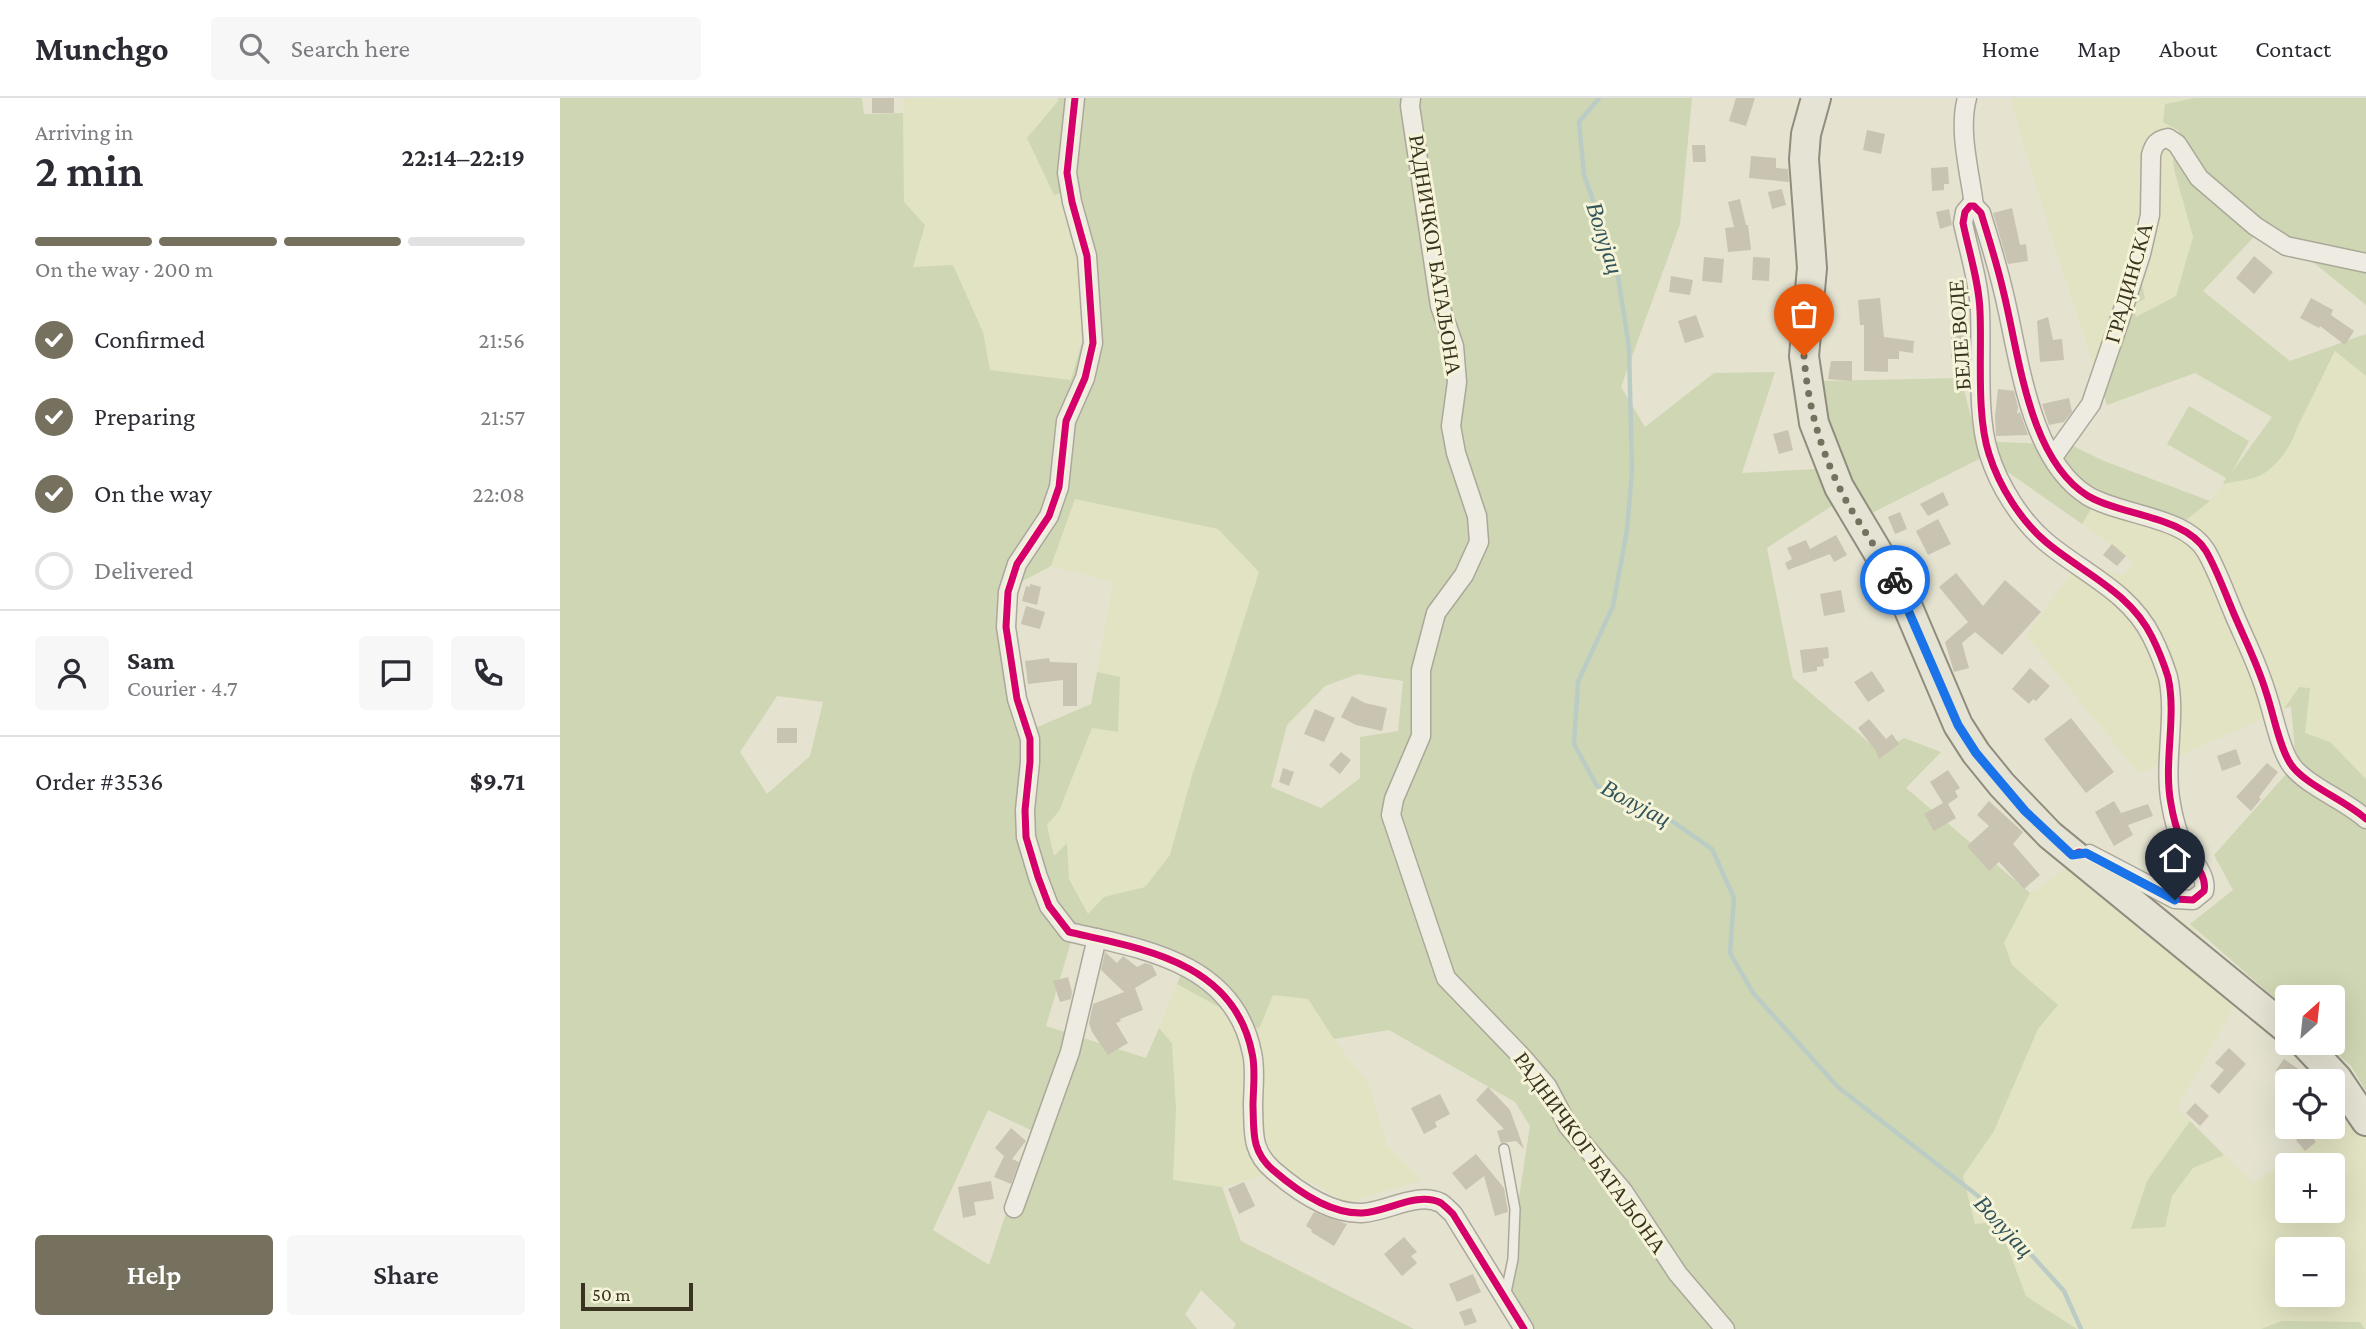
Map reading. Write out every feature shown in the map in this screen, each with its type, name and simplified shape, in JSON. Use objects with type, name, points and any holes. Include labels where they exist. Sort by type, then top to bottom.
[{"type":"main road","points":[[1816,98],[1805,134],[1804,159],[1812,249],[1811,291],[1804,356],[1811,407],[1831,468],[1849,506],[1901,591],[1958,725],[1976,753],[2010,794],[2072,855],[2275,1019]]},
{"type":"main road","points":[[2315,1055],[2337,1078],[2366,1121]]},
{"type":"street","points":[[1075,98],[1067,173],[1087,256],[1093,343],[1085,379],[1066,421],[1059,487],[1049,516],[1017,564],[1008,592],[1006,627],[1017,699],[1030,739],[1025,810],[1026,837],[1038,877],[1049,906],[1069,932],[1127,944],[1175,960],[1202,975],[1224,995],[1241,1020],[1252,1053],[1254,1143],[1270,1168],[1303,1193],[1327,1206],[1362,1213],[1424,1199],[1440,1203],[1453,1213],[1524,1329]]},
{"type":"street","name":"РАДНИЧКОГ БАТАЉОНА","points":[[1411,98],[1440,306],[1454,346],[1457,382],[1451,426],[1456,453],[1477,516],[1479,542],[1464,575],[1436,613],[1421,670],[1421,736],[1394,799],[1391,815],[1446,978],[1547,1086],[1568,1126],[1623,1191],[1678,1274],[1725,1329]]},
{"type":"street","points":[[1967,98],[1964,108],[1965,138],[1974,206]]},
{"type":"street","name":"ГРАДИНСКА","points":[[2053,457],[2091,404],[2105,365],[2141,254],[2150,215],[2151,155],[2153,145],[2159,139],[2168,138],[2177,144],[2199,178],[2255,226],[2286,246],[2366,263]]},
{"type":"street","name":"БЕЛЕ ВОДЕ","points":[[2072,855],[2086,853],[2175,900],[2193,900],[2204,891],[2206,884],[2175,824],[2168,773],[2168,678],[2153,638],[2143,620],[2126,601],[2047,543],[2031,528],[2003,485],[1989,455],[1984,430],[1980,308],[1963,223],[1967,208],[1974,206],[1982,214],[2004,291],[2025,390],[2053,457],[2072,484],[2088,496],[2118,509],[2179,528],[2199,541],[2212,564],[2263,681],[2289,762],[2309,781],[2343,801],[2366,819]]},
{"type":"street","points":[[1014,1208],[1070,1052],[1097,939]]},
{"type":"lane","points":[[1504,1149],[1515,1209],[1513,1259],[1505,1299]]},
{"type":"green space","points":[[560,98],[862,98],[864,114],[903,113],[904,202],[925,225],[913,267],[953,265],[983,332],[990,370],[1071,380],[1096,293],[1076,190],[1054,195],[1027,138],[1059,100],[1057,98],[1692,98],[1680,224],[1621,387],[1645,427],[1714,373],[1775,372],[1742,473],[1815,469],[1821,381],[1961,378],[1977,441],[2071,445],[2104,461],[2210,501],[2186,520],[2101,493],[2082,524],[1985,456],[1872,513],[1838,502],[1767,548],[1793,678],[1880,752],[1904,738],[1941,752],[1906,788],[2030,893],[2004,943],[2012,965],[2058,1005],[2038,1029],[1994,1131],[1963,1176],[1975,1224],[1998,1222],[2026,1296],[2077,1329],[1526,1329],[1502,1307],[1530,1126],[1515,1102],[1389,1030],[1334,1039],[1308,999],[1273,995],[1259,1029],[1177,984],[1187,960],[1075,928],[1046,1026],[1146,1058],[1159,1028],[1172,1043],[1176,1109],[1173,1180],[1222,1187],[1241,1241],[1414,1329],[1233,1329],[1236,1324],[1201,1290],[1185,1314],[1197,1329],[560,1329]],"holes":[[[1075,499],[1218,529],[1259,572],[1193,772],[1170,855],[1145,887],[1104,897],[1088,914],[1069,879],[1067,843],[1054,856],[1047,825],[1059,811],[1092,728],[1118,732],[1120,677],[1097,672],[1091,704],[1033,729],[1013,619],[1017,584],[1051,566]],[[1358,674],[1403,681],[1398,731],[1360,737],[1360,778],[1321,808],[1271,787],[1287,725],[1325,686]],[[777,696],[823,702],[810,756],[767,794],[740,752]],[[988,1110],[1033,1131],[989,1265],[933,1230]]]},
{"type":"green space","points":[[904,98],[1059,99],[1096,293],[1071,380],[990,370],[983,332],[913,267],[904,203]]},
{"type":"green space","points":[[2010,98],[2195,98],[2165,104],[2163,122],[2179,131],[2174,169],[2193,237],[2176,296],[2136,317],[2134,305],[2141,281],[2103,393],[2052,238]]},
{"type":"green space","points":[[2195,98],[2366,98],[2366,305],[2266,224],[2203,291],[2290,361],[2366,334],[2366,376],[2335,351],[2292,441],[2279,460],[2259,476],[2223,484],[2226,478],[2167,444],[2189,406],[2249,441],[2232,472],[2272,417],[2195,373],[2107,405],[2103,393],[2141,281],[2145,298],[2134,305],[2136,317],[2176,296],[2193,237],[2174,169],[2173,158],[2179,131],[2163,122],[2165,104]]},
{"type":"green space","points":[[2336,351],[2366,376],[2366,779],[2330,742],[2304,733],[2309,687],[2299,687],[2284,709],[2139,774],[2026,635],[2080,562],[2123,576],[2135,562],[2082,524],[2101,493],[2210,501],[2223,484],[2262,475],[2294,440],[2297,428]]},
{"type":"green space","points":[[1075,499],[1218,529],[1259,572],[1193,772],[1170,855],[1145,887],[1104,897],[1088,914],[1069,879],[1067,844],[1054,856],[1047,825],[1059,811],[1092,727],[1118,731],[1120,677],[1097,672],[1113,582],[1051,566]]},
{"type":"green space","points":[[2299,687],[2310,688],[2305,733],[2330,742],[2366,779],[2366,1091],[2351,1066],[2339,1055],[2345,1055],[2345,985],[2275,985],[2275,998],[2190,924],[2233,890],[2214,855],[2296,763],[2291,706],[2284,709]]},
{"type":"green space","points":[[2085,856],[2150,912],[2138,933],[2166,939],[2190,924],[2245,987],[2177,1108],[2190,1121],[2147,1181],[2165,1227],[2172,1196],[2193,1168],[2224,1155],[2254,1184],[2275,1168],[2275,1223],[2345,1223],[2345,1153],[2296,1153],[2315,1139],[2345,1139],[2345,1117],[2358,1107],[2366,1129],[2366,1329],[2360,1322],[2282,1321],[2261,1329],[2077,1329],[2026,1296],[1998,1222],[1975,1225],[1963,1176],[1994,1131],[2038,1029],[2058,1005],[2012,965],[2004,943],[2030,893]]},
{"type":"green space","points":[[1177,984],[1259,1028],[1273,995],[1308,999],[1369,1085],[1387,1145],[1422,1180],[1347,1203],[1287,1169],[1222,1187],[1173,1180],[1176,1109],[1172,1043],[1159,1028]]},
{"type":"green space","points":[[2190,1121],[2224,1155],[2193,1168],[2172,1196],[2165,1227],[2131,1229],[2147,1181]]},
{"type":"green space","points":[[2282,1321],[2360,1322],[2365,1329],[2261,1329]]},
{"type":"building","points":[[872,98],[894,98],[894,113],[872,113]]},
{"type":"building","points":[[1736,98],[1755,98],[1746,126],[1729,121]]},
{"type":"building","points":[[1867,130],[1885,134],[1881,154],[1863,150]]},
{"type":"building","points":[[1692,145],[1705,145],[1706,162],[1693,162]]},
{"type":"building","points":[[1751,156],[1776,158],[1776,168],[1788,169],[1789,182],[1749,178]]},
{"type":"building","points":[[1948,167],[1949,184],[1944,184],[1944,190],[1932,191],[1931,168]]},
{"type":"building","points":[[1782,189],[1786,205],[1772,209],[1768,192]]},
{"type":"building","points":[[1740,199],[1748,225],[1751,250],[1728,252],[1725,228],[1734,227],[1728,202]]},
{"type":"building","points":[[2012,208],[2020,245],[2026,244],[2028,261],[2008,264],[1993,213]]},
{"type":"building","points":[[1949,209],[1952,225],[1940,229],[1936,212]]},
{"type":"building","points":[[2254,256],[2273,272],[2254,294],[2236,278]]},
{"type":"building","points":[[1704,257],[1724,259],[1722,283],[1702,281]]},
{"type":"building","points":[[1753,257],[1770,258],[1769,281],[1752,280]]},
{"type":"building","points":[[1671,276],[1693,280],[1690,295],[1669,292]]},
{"type":"building","points":[[1880,298],[1884,337],[1914,341],[1913,353],[1899,351],[1899,359],[1888,359],[1888,372],[1864,371],[1864,325],[1860,325],[1858,300]]},
{"type":"building","points":[[2311,298],[2333,310],[2331,315],[2354,331],[2345,345],[2320,326],[2319,328],[2300,318]]},
{"type":"building","points":[[1696,315],[1704,337],[1685,343],[1678,321]]},
{"type":"building","points":[[2048,317],[2053,340],[2062,339],[2064,360],[2040,362],[2037,321]]},
{"type":"building","points":[[1951,331],[1967,331],[1967,358],[1951,358]]},
{"type":"building","points":[[1831,361],[1852,361],[1852,381],[1828,379]]},
{"type":"building","points":[[1998,389],[2014,391],[2017,414],[2020,412],[2028,435],[1996,436]]},
{"type":"building","points":[[2069,398],[2072,412],[2064,422],[2049,425],[2042,404]]},
{"type":"building","points":[[1788,430],[1793,450],[1779,454],[1773,434]]},
{"type":"building","points":[[1943,492],[1949,505],[1928,516],[1920,504]]},
{"type":"building","points":[[1900,512],[1907,529],[1895,534],[1888,517]]},
{"type":"building","points":[[1938,519],[1951,544],[1928,555],[1916,531]]},
{"type":"building","points":[[1836,535],[1847,555],[1834,562],[1830,554],[1788,570],[1785,563],[1792,559],[1787,548],[1806,540],[1810,549]]},
{"type":"building","points":[[2112,544],[2126,556],[2117,566],[2103,555]]},
{"type":"building","points":[[1914,553],[1924,566],[1914,573],[1905,559]]},
{"type":"building","points":[[1956,573],[1983,606],[2005,580],[2041,612],[2002,655],[1975,632],[1962,643],[1969,668],[1954,672],[1945,642],[1968,622],[1939,587]]},
{"type":"building","points":[[1030,584],[1041,587],[1037,605],[1022,601],[1026,586],[1030,587]]},
{"type":"building","points":[[1841,590],[1845,612],[1824,616],[1820,594]]},
{"type":"building","points":[[1026,606],[1045,612],[1040,629],[1021,624]]},
{"type":"building","points":[[1828,647],[1829,658],[1823,659],[1824,666],[1817,667],[1817,671],[1803,673],[1800,650]]},
{"type":"building","points":[[1049,658],[1050,662],[1077,663],[1077,706],[1063,706],[1063,680],[1028,684],[1025,661]]},
{"type":"building","points":[[2030,668],[2050,686],[2036,701],[2033,699],[2029,704],[2012,689]]},
{"type":"building","points":[[1872,671],[1885,691],[1868,702],[1854,682]]},
{"type":"building","points":[[1352,696],[1365,703],[1387,708],[1382,731],[1356,725],[1341,717]]},
{"type":"building","points":[[1315,709],[1335,718],[1324,742],[1304,734]]},
{"type":"building","points":[[2071,718],[2114,772],[2086,793],[2044,739]]},
{"type":"building","points":[[1869,719],[1886,739],[1892,734],[1899,744],[1879,759],[1858,728]]},
{"type":"building","points":[[777,728],[797,728],[797,743],[777,743]]},
{"type":"building","points":[[2236,749],[2241,764],[2222,771],[2217,756]]},
{"type":"building","points":[[1341,752],[1351,760],[1340,774],[1329,765]]},
{"type":"building","points":[[2267,763],[2278,772],[2251,811],[2236,797]]},
{"type":"building","points":[[1283,768],[1294,772],[1289,786],[1279,782]]},
{"type":"building","points":[[1948,770],[1960,788],[1955,791],[1958,797],[1948,804],[1956,818],[1934,831],[1924,814],[1943,803],[1930,782]]},
{"type":"building","points":[[1989,801],[2023,832],[2013,844],[2040,875],[2024,889],[1999,862],[1989,871],[1967,846],[1989,826],[1977,815]]},
{"type":"building","points":[[2114,801],[2121,813],[2148,804],[2153,816],[2128,825],[2133,835],[2114,846],[2095,812]]},
{"type":"building","points":[[1105,952],[1117,963],[1123,956],[1137,967],[1145,963],[1152,965],[1157,975],[1135,988],[1143,1010],[1116,1023],[1128,1043],[1108,1055],[1089,1023],[1093,1004],[1124,992],[1101,970]]},
{"type":"building","points":[[1068,977],[1071,999],[1060,1002],[1053,981]]},
{"type":"building","points":[[2229,1048],[2246,1064],[2219,1094],[2210,1086],[2224,1070],[2215,1063]]},
{"type":"building","points":[[2284,1059],[2298,1069],[2277,1069]]},
{"type":"building","points":[[1488,1087],[1510,1110],[1524,1149],[1516,1141],[1501,1143],[1497,1131],[1504,1129],[1476,1100]]},
{"type":"building","points":[[1440,1094],[1450,1114],[1435,1122],[1437,1127],[1424,1134],[1411,1108]]},
{"type":"building","points":[[2195,1103],[2209,1116],[2200,1126],[2186,1113]]},
{"type":"building","points":[[1011,1128],[1026,1141],[1012,1159],[1019,1162],[1011,1184],[994,1177],[1004,1156],[995,1148]]},
{"type":"building","points":[[2314,1139],[2316,1142],[2305,1151],[2296,1140]]},
{"type":"building","points":[[1476,1154],[1504,1188],[1508,1212],[1495,1216],[1484,1176],[1466,1190],[1452,1173]]},
{"type":"building","points":[[991,1181],[994,1199],[974,1202],[976,1215],[963,1218],[958,1187]]},
{"type":"building","points":[[1244,1182],[1255,1206],[1239,1214],[1228,1189]]},
{"type":"building","points":[[1314,1212],[1347,1224],[1334,1246],[1306,1226]]},
{"type":"building","points":[[1404,1237],[1417,1252],[1411,1256],[1417,1263],[1402,1276],[1384,1254]]},
{"type":"building","points":[[1473,1274],[1481,1292],[1457,1302],[1449,1284]]},
{"type":"building","points":[[1471,1308],[1477,1322],[1465,1326],[1459,1312]]},
{"type":"waterway","name":"Волујац","points":[[1599,98],[1579,122],[1584,175],[1616,264],[1629,347],[1632,471],[1627,530],[1613,606],[1578,682],[1574,744],[1597,786],[1656,810],[1712,849],[1734,898],[1730,953],[1753,993],[1838,1087],[1978,1196],[2064,1291],[2081,1329]]},
{"type":"cycle path","points":[[1075,98],[1067,173],[1087,256],[1093,343],[1085,378],[1066,421],[1059,487],[1049,516],[1017,564],[1008,592],[1006,627],[1017,699],[1030,739],[1025,810],[1026,837],[1038,877],[1049,906],[1069,932],[1126,945],[1182,965],[1206,979],[1226,998],[1242,1022],[1252,1053],[1255,1141],[1261,1156],[1273,1170],[1314,1199],[1338,1210],[1372,1212],[1422,1199],[1441,1203],[1453,1214],[1524,1329]]},
{"type":"cycle path","points":[[2072,855],[2086,853],[2175,899],[2193,900],[2204,891],[2203,878],[2181,840],[2173,813],[2168,772],[2170,692],[2168,677],[2152,637],[2143,621],[2119,595],[2037,534],[2005,490],[1993,466],[1982,421],[1979,300],[1963,223],[1965,212],[1970,206],[1974,206],[1981,213],[2001,280],[2029,403],[2052,457],[2068,479],[2088,496],[2102,503],[2168,523],[2196,539],[2214,566],[2255,662],[2290,763],[2304,778],[2366,819]]},
{"type":"way so far","points":[[1804,356],[1814,423],[1824,452],[1849,506],[1895,580]]},
{"type":"route","points":[[1895,580],[1958,725],[1976,753],[2025,811],[2072,855],[2086,853],[2175,900]]}]
